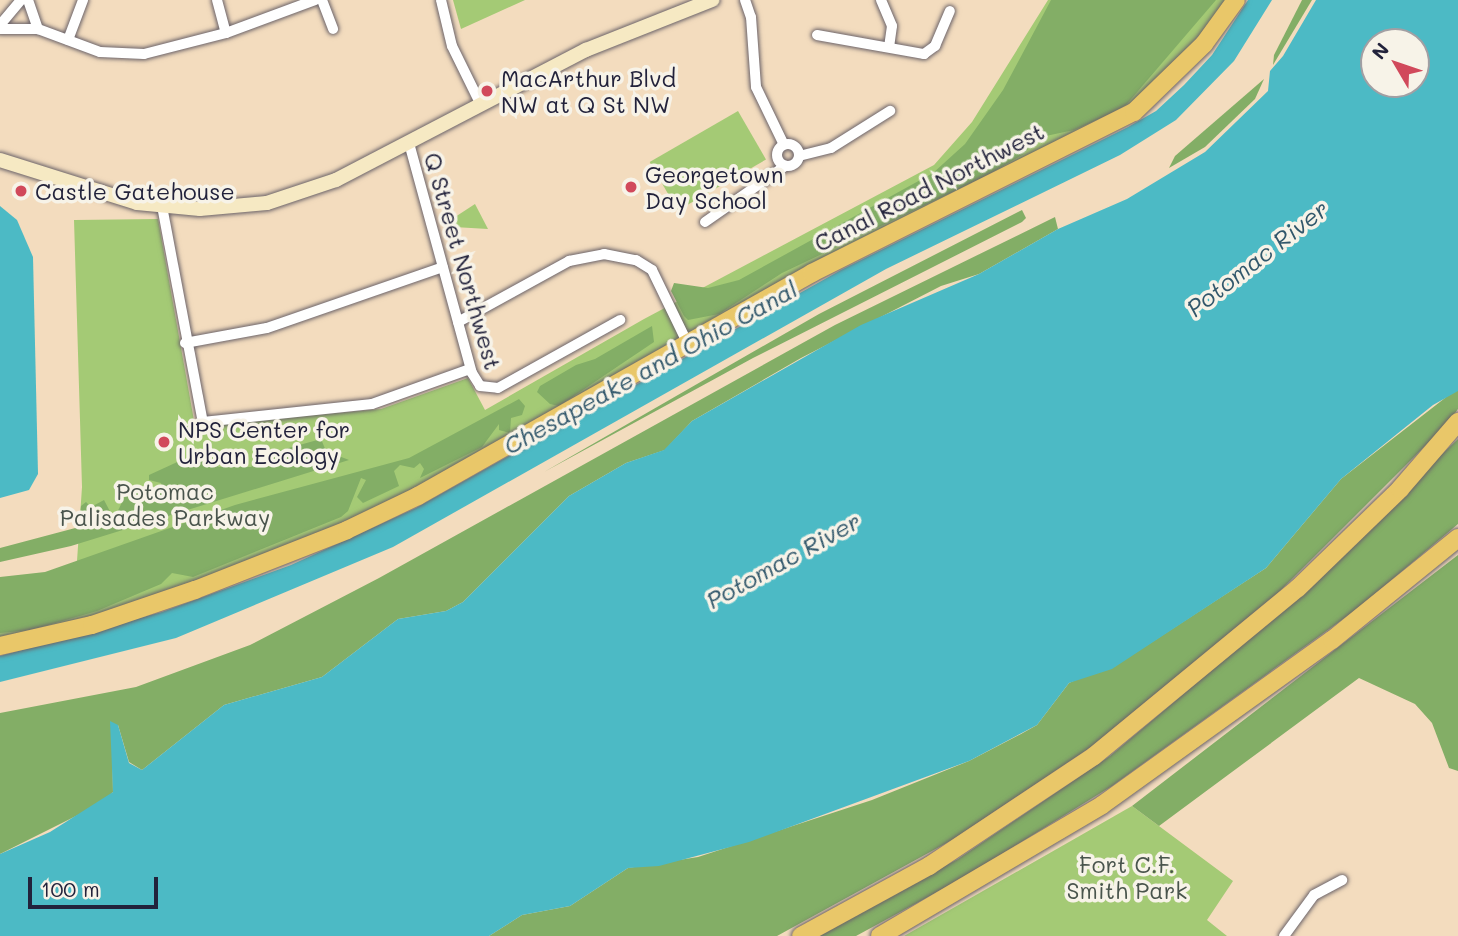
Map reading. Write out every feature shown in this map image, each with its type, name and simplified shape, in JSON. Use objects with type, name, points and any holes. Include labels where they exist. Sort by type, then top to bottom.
[{"type":"highway","name":"Canal Road Northwest","points":[[0,646],[138,610],[357,525],[435,487],[687,342],[858,249],[1134,111],[1199,50],[1236,0]]},
{"type":"highway","points":[[801,936],[929,866],[1094,756],[1298,588],[1400,489],[1458,422]]},
{"type":"highway","points":[[880,936],[1102,805],[1332,640],[1455,541]]},
{"type":"main road","points":[[0,160],[37,169],[121,199],[162,206],[220,209],[288,198],[336,180],[597,46],[712,0]]},
{"type":"street","points":[[0,27],[21,0]]},
{"type":"street","points":[[28,0],[38,29]]},
{"type":"street","points":[[68,40],[83,0]]},
{"type":"street","points":[[217,0],[226,33]]},
{"type":"street","points":[[0,27],[38,29],[100,52],[138,54],[226,33],[315,0]]},
{"type":"street","points":[[322,0],[333,29]]},
{"type":"street","points":[[440,0],[452,46],[481,105]]},
{"type":"street","points":[[745,0],[751,17],[756,87],[784,145]]},
{"type":"street","points":[[881,0],[892,26],[889,47]]},
{"type":"street","points":[[817,35],[924,54],[935,46],[950,11]]},
{"type":"street","points":[[705,222],[785,166],[794,164],[799,156],[831,148],[891,111]]},
{"type":"street","name":"Q Street Northwest","points":[[409,143],[470,369],[483,388],[498,388],[620,320]]},
{"type":"street","points":[[784,145],[793,145],[799,156]]},
{"type":"street","points":[[784,145],[777,157],[785,166]]},
{"type":"street","points":[[162,206],[185,343],[199,416],[203,422],[372,404],[470,369]]},
{"type":"street","points":[[458,322],[563,264],[604,254],[636,260],[652,270],[687,342]]},
{"type":"street","points":[[185,343],[267,328],[443,267]]},
{"type":"street","points":[[1284,936],[1314,895],[1342,880]]},
{"type":"green space","points":[[453,0],[525,0],[461,29]]},
{"type":"green space","name":"Potomac Palisades Parkway","points":[[1048,0],[1231,0],[1205,37],[1139,102],[361,518],[141,603],[0,641],[0,593],[76,576],[82,487],[74,220],[158,219],[195,426],[381,409],[468,378],[485,410],[644,319],[934,165],[972,122]]},
{"type":"green space","points":[[1051,0],[1216,0],[1126,105],[1074,130],[1041,137],[1022,155],[986,176],[782,273],[719,314],[688,320],[684,316],[671,291],[674,283],[708,288],[739,280],[933,173],[965,144],[1003,90]]},
{"type":"green space","points":[[1302,0],[1312,0],[1273,65],[1274,55]]},
{"type":"green space","points":[[1264,79],[1255,99],[1205,147],[1169,168],[1175,156]]},
{"type":"green space","points":[[738,111],[766,159],[678,210],[650,162]]},
{"type":"green space","points":[[475,204],[488,229],[454,227],[452,219]]},
{"type":"green space","points":[[1022,210],[1026,218],[1022,222],[753,358],[544,472],[819,314]]},
{"type":"green space","points":[[1055,217],[1058,229],[979,274],[941,286],[801,358],[692,421],[665,450],[626,463],[569,496],[463,602],[446,611],[398,619],[322,677],[224,705],[142,770],[129,762],[118,725],[112,741],[113,792],[102,803],[0,854],[0,713],[136,687],[250,645],[379,578],[835,325]]},
{"type":"green space","points":[[652,326],[654,342],[559,406],[550,404],[537,392],[540,386],[576,365],[595,359]]},
{"type":"green space","points":[[1454,391],[1458,391],[1458,409],[1447,424],[1279,592],[1091,747],[952,840],[777,936],[489,936],[522,915],[570,906],[628,868],[698,857],[872,800],[969,761],[1037,725],[1069,683],[1135,653],[1266,568],[1341,479]]},
{"type":"green space","points":[[519,399],[525,406],[522,415],[511,418],[510,433],[499,430],[499,424],[482,447],[420,478],[424,469],[420,463],[414,468],[400,465],[394,471],[399,486],[363,503],[357,497],[366,480],[361,478],[348,511],[341,517],[193,577],[172,573],[161,584],[97,611],[31,630],[0,633],[0,577],[45,572],[235,505],[409,458]]},
{"type":"green space","points":[[321,439],[326,451],[349,460],[71,546],[0,562],[0,548],[79,527],[81,506],[86,502],[91,507],[104,500],[114,519],[125,496],[143,489],[163,490],[161,483],[149,480],[149,475],[186,458],[203,458],[219,467],[251,467],[267,454]]},
{"type":"green space","points":[[1458,439],[1458,524],[1357,609],[1112,786],[963,878],[856,936],[814,936],[958,859],[1110,756],[1238,648]]},
{"type":"green space","points":[[1458,555],[1458,771],[1449,768],[1432,723],[1415,704],[1359,678],[1159,826],[1132,806]]},
{"type":"green space","name":"Fort C.F. Smith Park","points":[[1132,806],[1233,881],[1207,920],[1227,936],[904,936]]},
{"type":"water","points":[[1248,0],[1272,0],[1234,61],[1176,120],[1120,155],[886,269],[393,547],[176,638],[0,682],[0,656],[162,612],[291,565],[416,508],[841,270],[1128,127],[1156,111],[1184,85],[1212,55]]},
{"type":"water","name":"Potomac River","points":[[1316,0],[1458,0],[1458,391],[1433,405],[1341,479],[1266,568],[1112,669],[1069,683],[1037,725],[969,761],[749,842],[659,866],[628,868],[570,906],[522,915],[489,936],[0,936],[0,854],[50,832],[113,792],[110,721],[118,725],[129,763],[142,770],[224,705],[322,677],[398,619],[446,611],[463,602],[569,496],[626,463],[664,450],[692,421],[861,325],[979,274],[1058,229],[1127,199],[1205,152],[1268,91],[1270,71],[1283,56]]},
{"type":"water","points":[[0,206],[17,220],[33,257],[38,474],[29,490],[0,498]]},
{"type":"place","name":"MacArthur Blvd NW at Q St NW","points":[[487,91]]},
{"type":"place","name":"Georgetown Day School","points":[[631,187]]},
{"type":"place","name":"Castle Gatehouse","points":[[21,191]]},
{"type":"place","name":"NPS Center for Urban Ecology","points":[[164,442]]},
{"type":"water label","name":"Chesapeake and Ohio Canal","points":[[650,367]]}]
